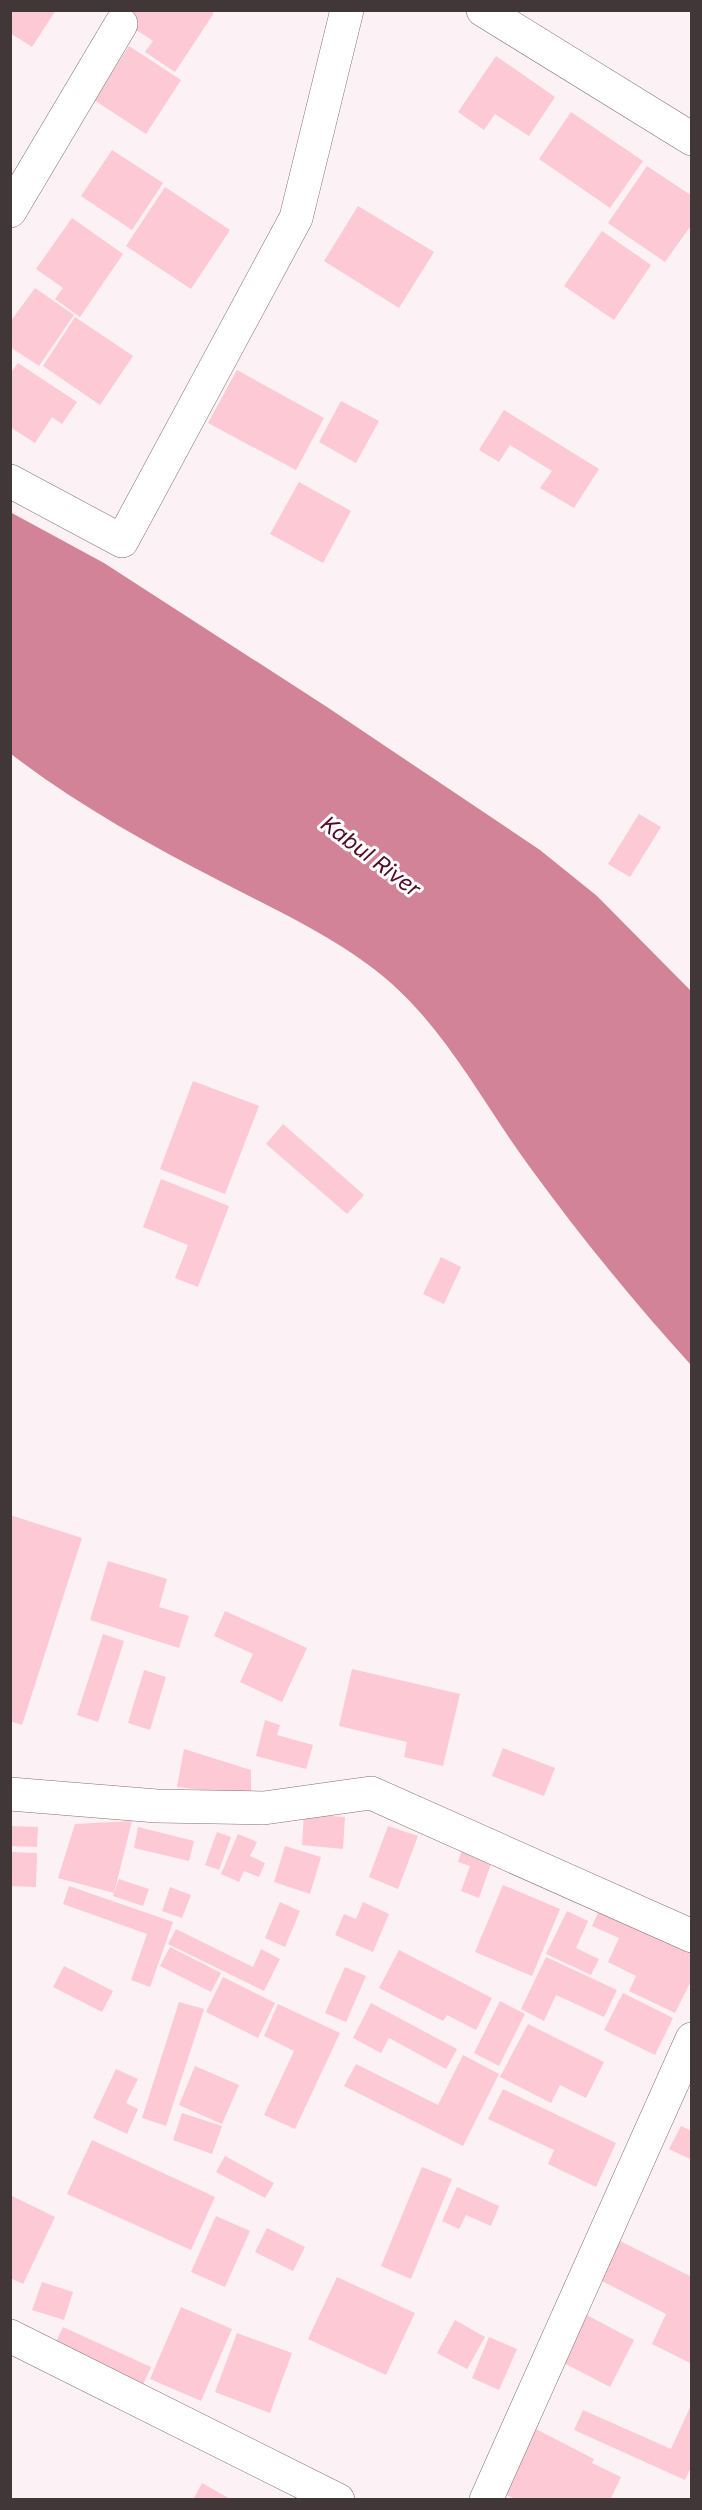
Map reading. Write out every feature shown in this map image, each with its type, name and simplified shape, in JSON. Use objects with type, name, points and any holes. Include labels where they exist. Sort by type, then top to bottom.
[{"type":"street","points":[[10,481],[122,541],[296,218],[347,10]]},
{"type":"street","points":[[483,10],[692,139]]},
{"type":"street","points":[[10,211],[120,24]]},
{"type":"street","points":[[10,1794],[157,1806],[264,1808],[371,1793],[692,1936]]},
{"type":"street","points":[[486,2499],[692,2039]]},
{"type":"street","points":[[10,2336],[338,2499]]},
{"type":"water","name":"Kabul River","points":[[10,512],[104,563],[327,707],[540,850],[597,896],[691,991],[691,1365],[587,1243],[529,1166],[448,1047],[412,1003],[391,983],[372,967],[330,939],[164,852],[112,822],[11,754]]},
{"type":"building","points":[[10,10],[56,10],[32,47],[10,33]]},
{"type":"building","points":[[134,10],[209,10],[214,13],[175,72],[145,52],[153,41],[126,23]]},
{"type":"building","points":[[129,46],[181,80],[146,134],[94,100]]},
{"type":"building","points":[[496,56],[555,97],[529,136],[495,114],[484,130],[458,112]]},
{"type":"building","points":[[571,112],[643,161],[610,208],[539,159]]},
{"type":"building","points":[[112,150],[163,183],[132,230],[81,196]]},
{"type":"building","points":[[647,166],[692,196],[692,224],[665,262],[608,223]]},
{"type":"building","points":[[165,187],[230,230],[191,289],[126,246]]},
{"type":"building","points":[[358,206],[434,252],[399,308],[324,261]]},
{"type":"building","points":[[72,218],[123,254],[80,317],[55,299],[63,288],[36,269]]},
{"type":"building","points":[[602,231],[651,265],[614,320],[564,286]]},
{"type":"building","points":[[35,288],[74,315],[39,366],[10,347],[10,322]]},
{"type":"building","points":[[75,317],[133,356],[100,405],[43,366]]},
{"type":"building","points":[[18,363],[77,402],[62,424],[52,417],[35,443],[10,427],[10,374]]},
{"type":"building","points":[[237,370],[324,418],[296,470],[208,423]]},
{"type":"building","points":[[341,401],[379,421],[356,463],[319,442]]},
{"type":"building","points":[[504,410],[599,469],[574,508],[540,488],[552,471],[510,445],[499,462],[479,450]]},
{"type":"building","points":[[299,482],[351,511],[323,563],[270,534]]},
{"type":"building","points":[[639,814],[661,827],[630,877],[608,864]]},
{"type":"building","points":[[193,1081],[259,1106],[225,1194],[160,1169]]},
{"type":"building","points":[[283,1124],[364,1195],[347,1214],[266,1144]]},
{"type":"building","points":[[161,1179],[229,1206],[198,1287],[175,1278],[188,1245],[143,1227]]},
{"type":"building","points":[[441,1257],[461,1267],[444,1304],[423,1294]]},
{"type":"building","points":[[10,1515],[82,1538],[22,1725],[10,1721]]},
{"type":"building","points":[[108,1561],[167,1579],[159,1607],[189,1616],[179,1648],[90,1620]]},
{"type":"building","points":[[225,1611],[307,1648],[282,1702],[240,1682],[253,1654],[214,1636]]},
{"type":"building","points":[[103,1634],[124,1641],[98,1722],[77,1715]]},
{"type":"building","points":[[352,1669],[460,1694],[443,1766],[404,1757],[407,1742],[339,1726]]},
{"type":"building","points":[[144,1670],[166,1677],[150,1730],[128,1723]]},
{"type":"building","points":[[265,1720],[280,1725],[277,1735],[313,1745],[306,1769],[256,1756]]},
{"type":"building","points":[[503,1748],[555,1768],[544,1796],[492,1776]]},
{"type":"building","points":[[184,1749],[251,1770],[251,1795],[177,1787]]},
{"type":"building","points":[[304,1814],[345,1817],[343,1849],[302,1845]]},
{"type":"building","points":[[132,1821],[114,1893],[58,1878],[75,1824]]},
{"type":"building","points":[[10,1826],[38,1827],[37,1847],[10,1846]]},
{"type":"building","points":[[388,1826],[418,1836],[398,1889],[369,1877]]},
{"type":"building","points":[[138,1827],[194,1841],[189,1861],[134,1848]]},
{"type":"building","points":[[217,1832],[231,1837],[219,1870],[205,1865]]},
{"type":"building","points":[[238,1834],[257,1842],[250,1856],[265,1863],[259,1877],[244,1871],[239,1882],[221,1874]]},
{"type":"building","points":[[285,1846],[321,1857],[310,1894],[274,1882]]},
{"type":"building","points":[[462,1850],[492,1861],[479,1898],[461,1891],[470,1866],[458,1862]]},
{"type":"building","points":[[10,1852],[37,1853],[36,1887],[10,1886]]},
{"type":"building","points":[[119,1879],[149,1889],[143,1906],[113,1896]]},
{"type":"building","points":[[503,1885],[560,1909],[532,1976],[475,1952]]},
{"type":"building","points":[[69,1886],[173,1922],[150,1987],[131,1980],[147,1934],[63,1904]]},
{"type":"building","points":[[170,1887],[191,1895],[182,1918],[162,1911]]},
{"type":"building","points":[[280,1902],[300,1911],[285,1947],[265,1938]]},
{"type":"building","points":[[363,1902],[389,1914],[373,1952],[335,1935],[344,1914],[356,1919]]},
{"type":"building","points":[[601,1906],[692,1949],[692,1979],[675,2013],[629,1991],[636,1976],[608,1962],[619,1938],[592,1926]]},
{"type":"building","points":[[567,1911],[588,1921],[576,1948],[599,1959],[591,1975],[546,1954]]},
{"type":"building","points":[[176,1929],[253,1967],[261,1949],[280,1959],[264,1991],[168,1944]]},
{"type":"building","points":[[170,1947],[221,1973],[211,1992],[160,1966]]},
{"type":"building","points":[[399,1950],[492,1998],[476,2030],[447,2015],[443,2021],[379,1988]]},
{"type":"building","points":[[546,1957],[617,1990],[604,2017],[556,1995],[544,2021],[521,2009]]},
{"type":"building","points":[[64,1966],[113,1991],[102,2012],[53,1987]]},
{"type":"building","points":[[345,1967],[366,1976],[346,2022],[325,2013]]},
{"type":"building","points":[[223,1977],[275,2003],[258,2038],[206,2012]]},
{"type":"building","points":[[623,1993],[673,2018],[655,2055],[604,2030]]},
{"type":"building","points":[[500,2001],[525,2014],[499,2066],[474,2053]]},
{"type":"building","points":[[179,2002],[204,2009],[166,2126],[142,2118]]},
{"type":"building","points":[[371,2003],[457,2049],[446,2069],[389,2038],[381,2053],[353,2038]]},
{"type":"building","points":[[278,2004],[340,2033],[295,2129],[264,2115],[294,2051],[264,2036]]},
{"type":"building","points":[[528,2024],[604,2062],[586,2098],[560,2085],[551,2103],[500,2077]]},
{"type":"building","points":[[463,2055],[499,2074],[463,2146],[344,2086],[356,2064],[438,2105]]},
{"type":"building","points":[[195,2066],[239,2085],[222,2124],[179,2105]]},
{"type":"building","points":[[116,2069],[138,2079],[126,2103],[138,2109],[127,2134],[93,2118]]},
{"type":"building","points":[[503,2089],[616,2143],[596,2187],[548,2164],[554,2150],[488,2119]]},
{"type":"building","points":[[182,2113],[222,2126],[212,2154],[173,2140]]},
{"type":"building","points":[[681,2126],[692,2131],[692,2160],[669,2149]]},
{"type":"building","points":[[92,2140],[215,2197],[191,2250],[67,2194]]},
{"type":"building","points":[[225,2156],[274,2183],[265,2198],[216,2172]]},
{"type":"building","points":[[422,2167],[452,2179],[411,2279],[381,2266]]},
{"type":"building","points":[[457,2187],[499,2206],[491,2226],[466,2215],[459,2229],[442,2221]]},
{"type":"building","points":[[10,2195],[55,2217],[23,2284],[10,2278]]},
{"type":"building","points":[[216,2216],[250,2231],[225,2287],[191,2272]]},
{"type":"building","points":[[267,2228],[305,2247],[293,2271],[255,2252]]},
{"type":"building","points":[[620,2241],[692,2277],[692,2364],[652,2344],[666,2314],[600,2280]]},
{"type":"building","points":[[337,2277],[415,2313],[386,2375],[308,2339]]},
{"type":"building","points":[[42,2282],[73,2292],[64,2320],[32,2310]]},
{"type":"building","points":[[181,2307],[232,2329],[201,2401],[150,2379]]},
{"type":"building","points":[[583,2313],[634,2340],[610,2387],[558,2360]]},
{"type":"building","points":[[455,2320],[485,2337],[467,2369],[437,2353]]},
{"type":"building","points":[[63,2327],[151,2367],[142,2387],[54,2346]]},
{"type":"building","points":[[237,2333],[292,2353],[270,2413],[215,2392]]},
{"type":"building","points":[[489,2337],[517,2349],[499,2390],[472,2378]]},
{"type":"building","points":[[692,2403],[692,2465],[685,2480],[574,2430],[583,2410],[671,2449]]},
{"type":"building","points":[[530,2426],[594,2459],[592,2463],[621,2477],[610,2500],[516,2500],[498,2490]]},
{"type":"building","points":[[202,2483],[232,2500],[193,2500]]}]
